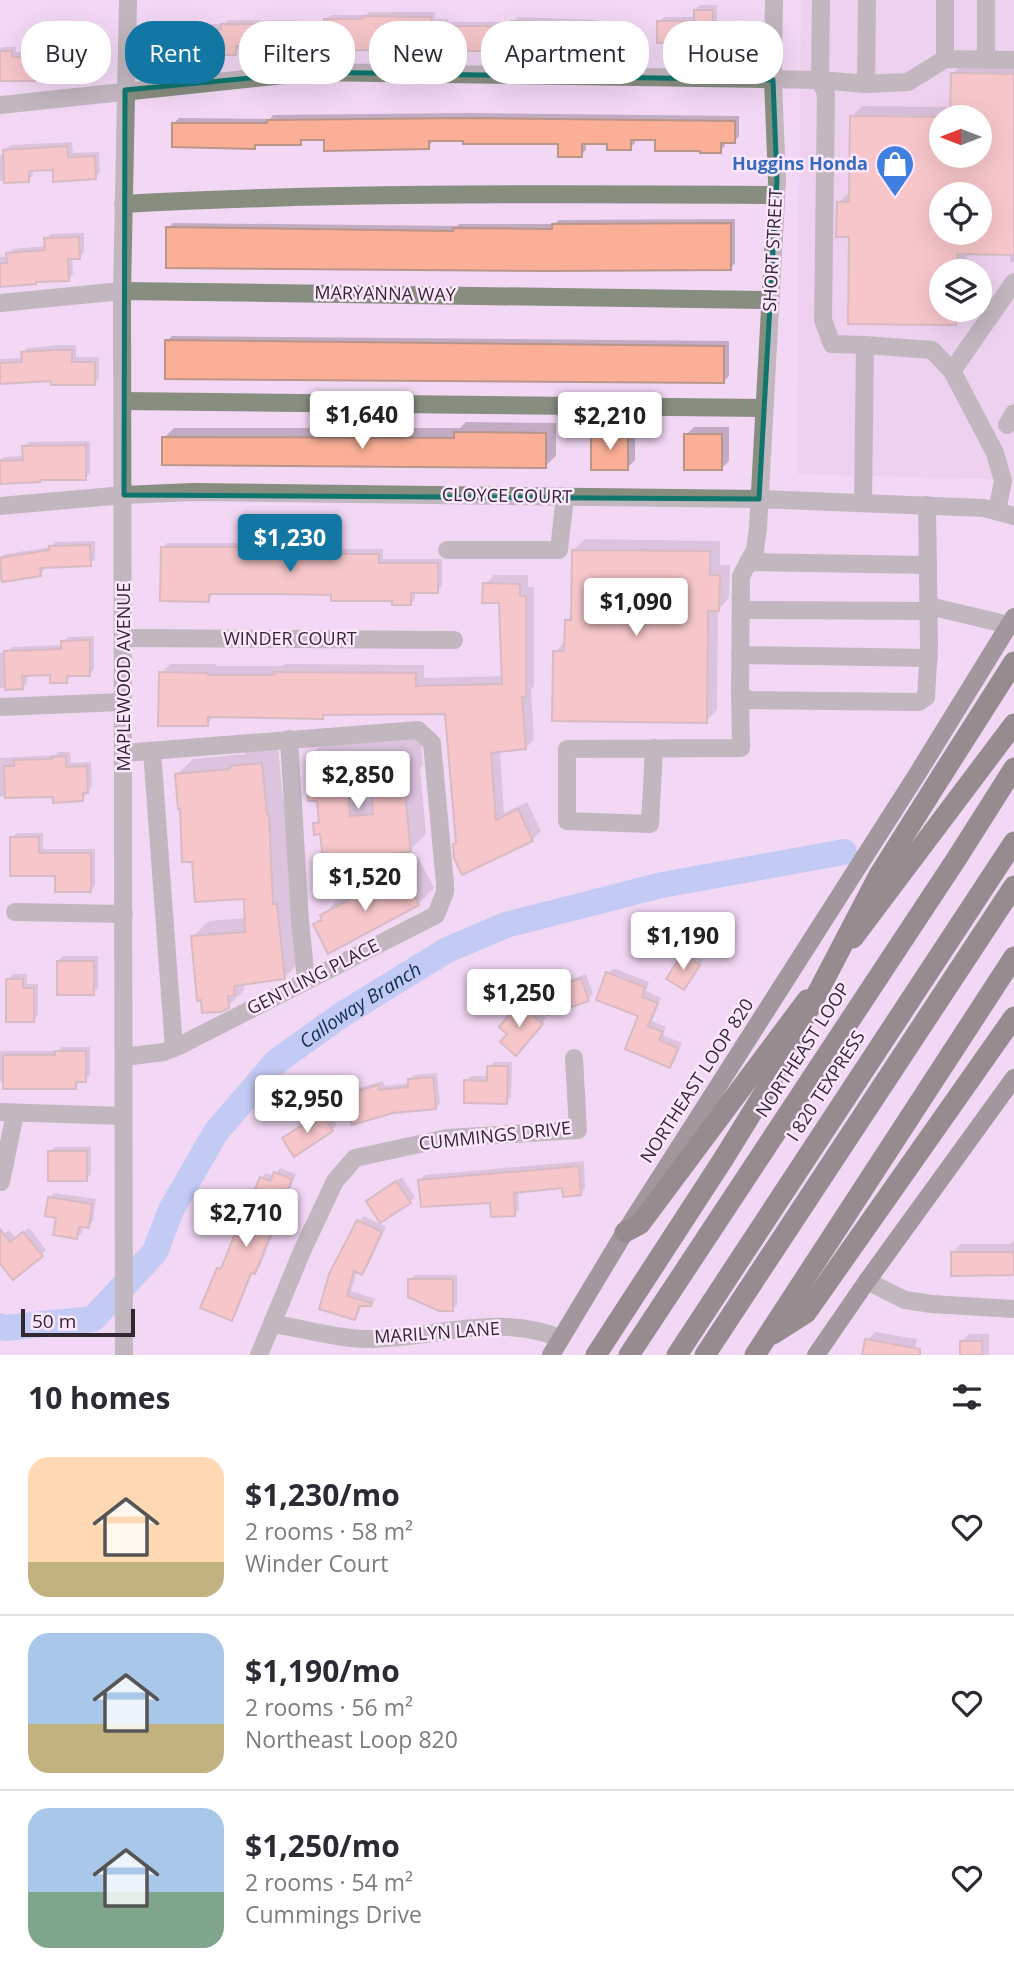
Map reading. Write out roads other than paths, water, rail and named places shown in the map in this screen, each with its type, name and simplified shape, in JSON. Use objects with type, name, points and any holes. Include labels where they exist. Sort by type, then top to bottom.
[{"type":"highway","points":[[596,1355],[772,1080],[879,875],[1014,662]]},
{"type":"highway","points":[[625,1232],[640,1224],[1014,724]]},
{"type":"highway","name":"NORTHEAST LOOP","points":[[629,1355],[1014,768]]},
{"type":"highway","name":"I 820 TEXPRESS","points":[[677,1355],[1014,842]]},
{"type":"highway","points":[[705,1355],[1014,886]]},
{"type":"highway","points":[[760,1347],[1014,957]]},
{"type":"highway","points":[[760,1347],[806,1313],[1014,1017]]},
{"type":"main road","name":"NORTHEAST LOOP 820","points":[[551,1355],[625,1232],[1012,621]]},
{"type":"main road","points":[[817,1355],[867,1280],[1014,1078]]},
{"type":"street","name":"MAPLEWOOD AVENUE","points":[[124,1355],[126,1224],[123,1116],[122,702],[125,638],[122,291],[128,0]]},
{"type":"street","name":"SHORT STREET","points":[[774,0],[774,21]]},
{"type":"street","points":[[821,0],[820,80],[826,94],[823,320],[832,344],[932,349],[952,371],[995,453],[1003,481],[1005,514]]},
{"type":"street","points":[[866,85],[867,0]]},
{"type":"street","points":[[945,0],[945,59]]},
{"type":"street","points":[[986,0],[986,60]]},
{"type":"street","points":[[783,80],[820,80],[866,85],[908,82],[945,59],[1014,60]]},
{"type":"street","points":[[0,105],[312,72],[663,78]]},
{"type":"street","name":"SHORT STREET","points":[[654,748],[741,748],[741,576],[755,550],[759,499],[776,195],[774,84]]},
{"type":"street","points":[[123,204],[370,194],[776,195]]},
{"type":"street","points":[[952,371],[1014,282]]},
{"type":"street","name":"MARYANNA WAY","points":[[0,303],[122,291],[771,300]]},
{"type":"street","points":[[863,503],[865,345]]},
{"type":"street","points":[[123,401],[764,408]]},
{"type":"street","name":"CLOYCE COURT","points":[[0,506],[193,492],[759,499],[927,505],[1005,514]]},
{"type":"street","points":[[447,550],[559,550],[565,497]]},
{"type":"street","points":[[740,693],[748,699],[919,702],[926,696],[929,658],[927,505]]},
{"type":"street","points":[[748,562],[928,565]]},
{"type":"street","points":[[741,610],[929,609],[1012,621]]},
{"type":"street","name":"WINDER COURT","points":[[125,638],[454,640]]},
{"type":"street","points":[[740,655],[929,658]]},
{"type":"street","points":[[0,707],[122,702]]},
{"type":"street","name":"GENTLING PLACE","points":[[123,753],[418,730],[432,743],[445,884],[445,892],[436,915],[174,1048],[124,1058]]},
{"type":"street","points":[[289,739],[306,980]]},
{"type":"street","points":[[654,748],[650,824],[567,821],[568,749],[654,748]]},
{"type":"street","points":[[152,751],[174,1048]]},
{"type":"street","points":[[15,912],[124,914]]},
{"type":"street","name":"CUMMINGS DRIVE","points":[[259,1355],[335,1181],[355,1158],[447,1138],[579,1130],[574,1058]]},
{"type":"street","points":[[1,1182],[8,1113],[123,1116]]},
{"type":"street","points":[[867,1280],[905,1300],[1014,1309]]},
{"type":"street","name":"MARILYN LANE","points":[[272,1324],[368,1339],[474,1328],[539,1330],[560,1338]]},
{"type":"waterway","name":"Calloway Branch","points":[[0,1326],[5,1328],[93,1319],[155,1252],[171,1210],[216,1132],[277,1061],[343,1014],[447,950],[506,925],[662,885],[844,852]]},
{"type":"place","name":"Huggins Honda","points":[[895,198]]}]
